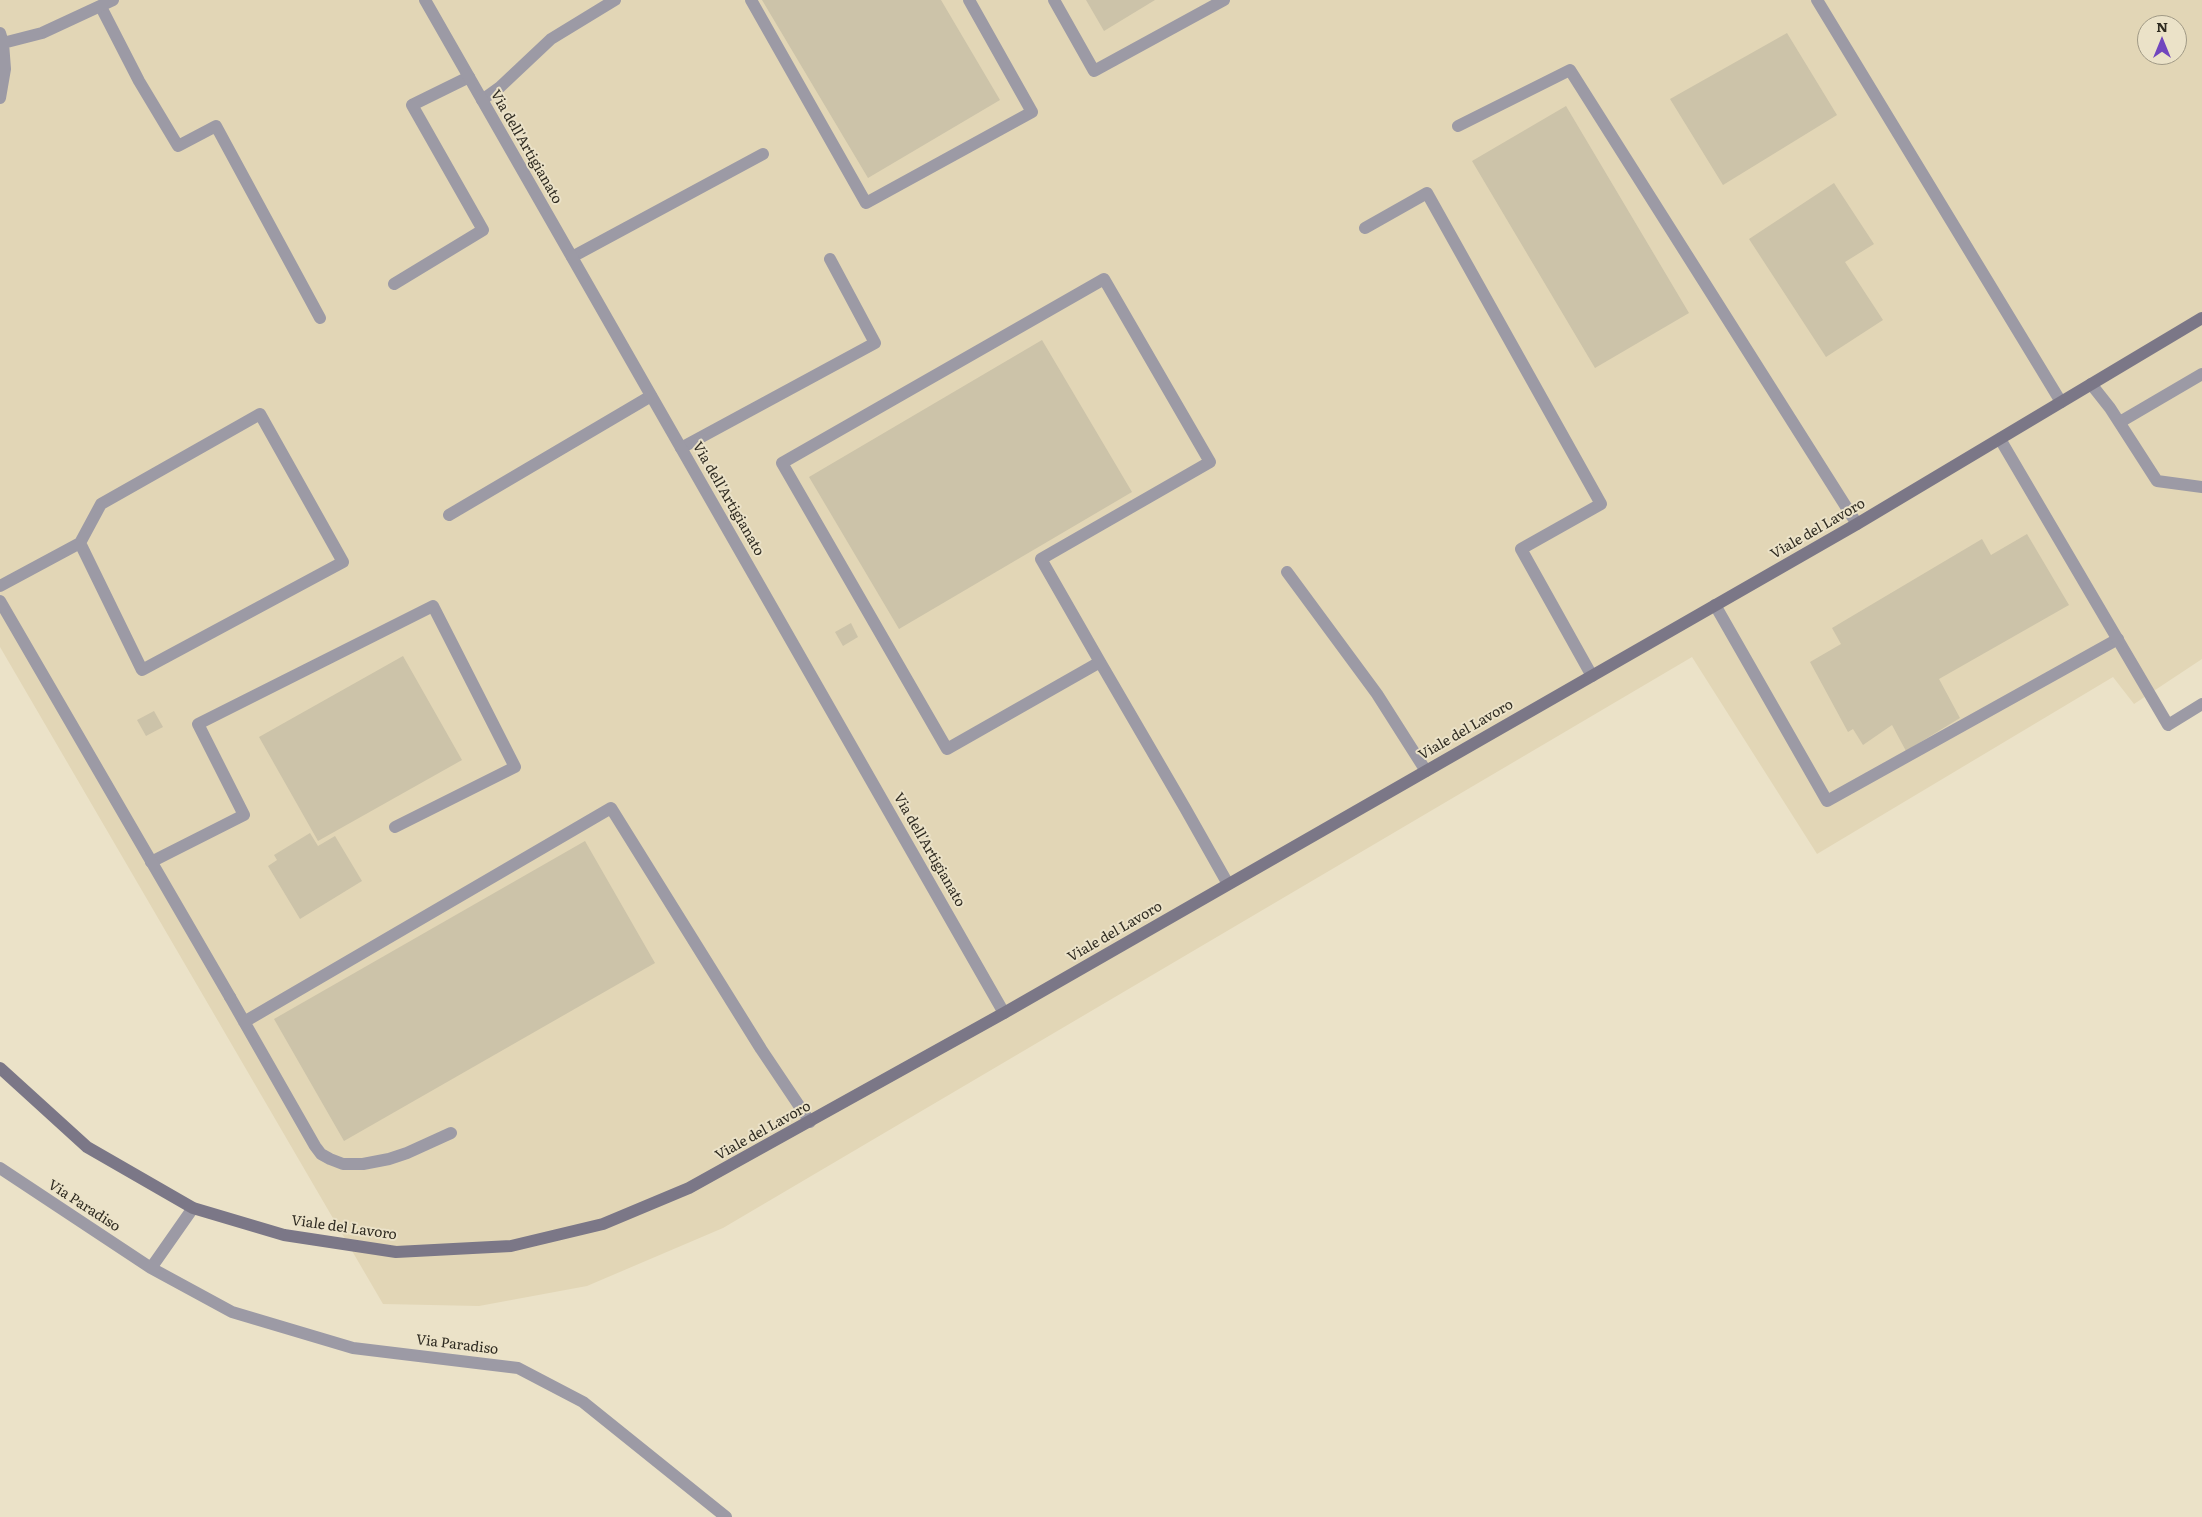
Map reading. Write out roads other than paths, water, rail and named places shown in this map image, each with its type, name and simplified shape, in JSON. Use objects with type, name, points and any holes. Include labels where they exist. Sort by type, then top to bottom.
[{"type":"street","points":[[0,98],[5,69],[2,38],[42,33],[113,0]]},
{"type":"street","name":"Via dell'Artigianato","points":[[425,0],[1004,1013]]},
{"type":"street","points":[[482,100],[500,87],[551,38],[616,0]]},
{"type":"street","points":[[750,0],[866,203],[1032,112],[969,0]]},
{"type":"street","points":[[1054,0],[1094,71],[1224,0]]},
{"type":"street","points":[[1818,0],[2061,402]]},
{"type":"street","points":[[101,7],[139,81],[178,146],[216,126],[320,318]]},
{"type":"street","points":[[1458,126],[1570,70],[1856,524]]},
{"type":"street","points":[[394,284],[483,230],[412,105],[469,77]]},
{"type":"street","points":[[572,257],[763,154]]},
{"type":"street","points":[[1365,228],[1427,193],[1601,504],[1521,549],[1592,676]]},
{"type":"street","points":[[681,448],[876,343],[830,259]]},
{"type":"street","points":[[1100,662],[947,749],[782,463],[1104,279],[1210,462],[1041,559],[1228,884]]},
{"type":"street","name":"Viale del Lavoro","points":[[0,1068],[87,1147],[193,1208],[284,1235],[396,1252],[511,1246],[603,1224],[690,1188],[1004,1013],[1856,524],[2202,318]]},
{"type":"street","points":[[2120,422],[2202,374]]},
{"type":"street","points":[[2091,384],[2120,422],[2157,481],[2202,487]]},
{"type":"street","points":[[449,515],[651,396]]},
{"type":"street","points":[[0,586],[80,543],[101,504],[260,414],[343,562],[142,670],[80,543]]},
{"type":"street","points":[[2000,439],[2168,725],[2202,704]]},
{"type":"street","points":[[1287,572],[1377,694],[1426,770]]},
{"type":"street","points":[[0,602],[321,1154],[330,1160],[343,1164],[363,1164],[389,1160],[451,1133]]},
{"type":"street","points":[[1715,605],[1828,802],[2118,639]]},
{"type":"street","points":[[151,862],[244,815],[198,724],[433,606],[515,767],[395,828]]},
{"type":"street","points":[[244,1022],[611,808],[761,1049],[810,1122]]},
{"type":"street","name":"Via Paradiso","points":[[0,1168],[151,1268],[232,1312],[353,1348],[518,1368],[583,1402],[726,1517]]},
{"type":"street","points":[[151,1268],[193,1208]]}]
